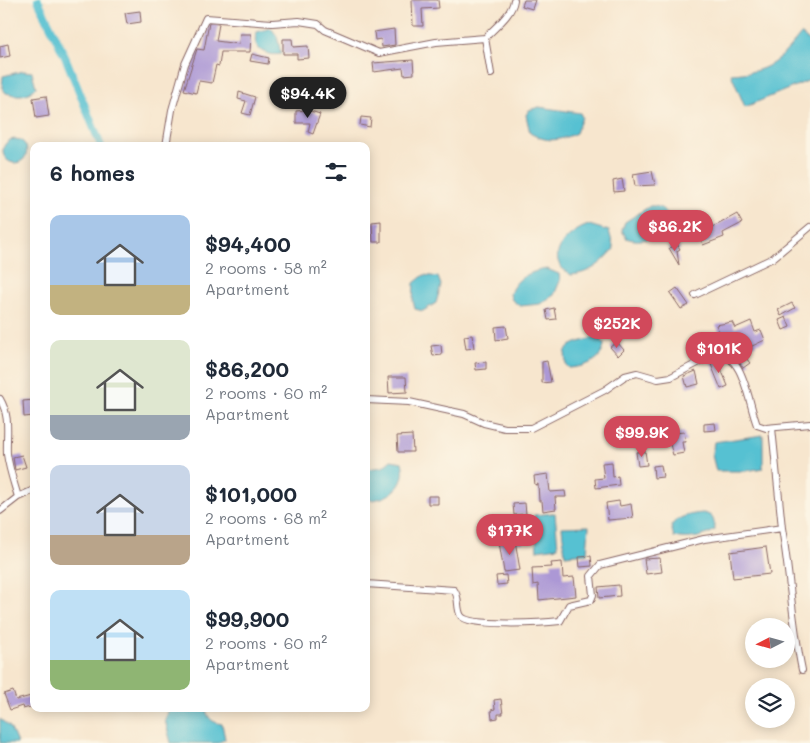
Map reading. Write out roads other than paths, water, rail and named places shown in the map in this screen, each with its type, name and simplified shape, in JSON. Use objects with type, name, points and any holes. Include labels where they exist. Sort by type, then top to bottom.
[{"type":"street","points":[[167,142],[172,110],[185,64],[206,18],[272,23],[300,21],[318,24],[325,30],[379,53],[436,42],[485,38],[501,23],[514,5],[514,0]]},
{"type":"street","points":[[485,38],[491,74]]},
{"type":"street","points":[[695,295],[773,258],[810,227]]},
{"type":"street","points":[[370,400],[409,402],[464,414],[484,423],[505,428],[531,428],[604,390],[625,376],[637,373],[658,379],[671,377],[715,354],[722,353],[730,356],[740,370],[749,406],[757,425],[772,428],[810,424]]},
{"type":"street","points":[[0,399],[4,407],[9,436],[7,453],[18,497]]},
{"type":"street","points":[[772,428],[794,633],[802,670]]},
{"type":"street","points":[[0,511],[18,497],[30,492]]},
{"type":"street","points":[[370,584],[454,590],[460,613],[470,621],[547,623],[560,621],[569,605],[591,600],[593,595],[591,576],[600,565],[704,539],[782,528]]},
{"type":"water","points":[[271,28],[277,36],[281,54],[265,53],[256,43],[257,32]]},
{"type":"water","points":[[801,34],[810,42],[810,80],[745,107],[731,74],[755,71],[771,64]]},
{"type":"water","points":[[23,71],[32,72],[36,87],[29,93],[22,95],[6,93],[2,88],[3,76]]},
{"type":"water","points":[[539,107],[580,113],[582,117],[576,133],[564,138],[548,140],[530,133],[526,115],[529,110]]},
{"type":"water","points":[[15,139],[24,142],[27,151],[24,160],[15,163],[6,160],[3,151],[6,142]]},
{"type":"water","points":[[650,206],[664,210],[671,222],[662,232],[651,238],[632,240],[626,238],[622,230],[625,222]]},
{"type":"water","points":[[589,225],[609,231],[614,249],[595,267],[571,275],[561,267],[558,260],[560,247],[570,235]]},
{"type":"water","points":[[547,269],[559,274],[560,281],[554,295],[540,304],[520,306],[512,300],[510,294],[512,288],[524,276]]},
{"type":"water","points":[[424,275],[438,277],[441,285],[436,303],[423,311],[415,309],[413,301],[414,283]]},
{"type":"water","points":[[599,336],[604,344],[603,350],[597,359],[581,366],[569,368],[566,365],[565,352],[570,346]]},
{"type":"water","points":[[763,435],[763,468],[746,471],[716,471],[712,455],[714,442]]},
{"type":"water","points":[[391,460],[402,462],[402,478],[399,485],[389,495],[370,500],[370,469],[383,467]]},
{"type":"water","points":[[555,513],[558,547],[537,550],[534,515]]},
{"type":"water","points":[[703,513],[713,518],[715,530],[695,538],[674,537],[671,526],[677,520],[685,516]]},
{"type":"water","points":[[589,526],[587,553],[565,555],[562,527]]},
{"type":"water","points":[[168,712],[207,712],[211,720],[222,724],[225,739],[218,743],[171,743],[165,720]]},
{"type":"water","points":[[0,719],[10,727],[17,743],[0,743]]},
{"type":"waterway","points":[[38,0],[66,59],[99,142]]}]
